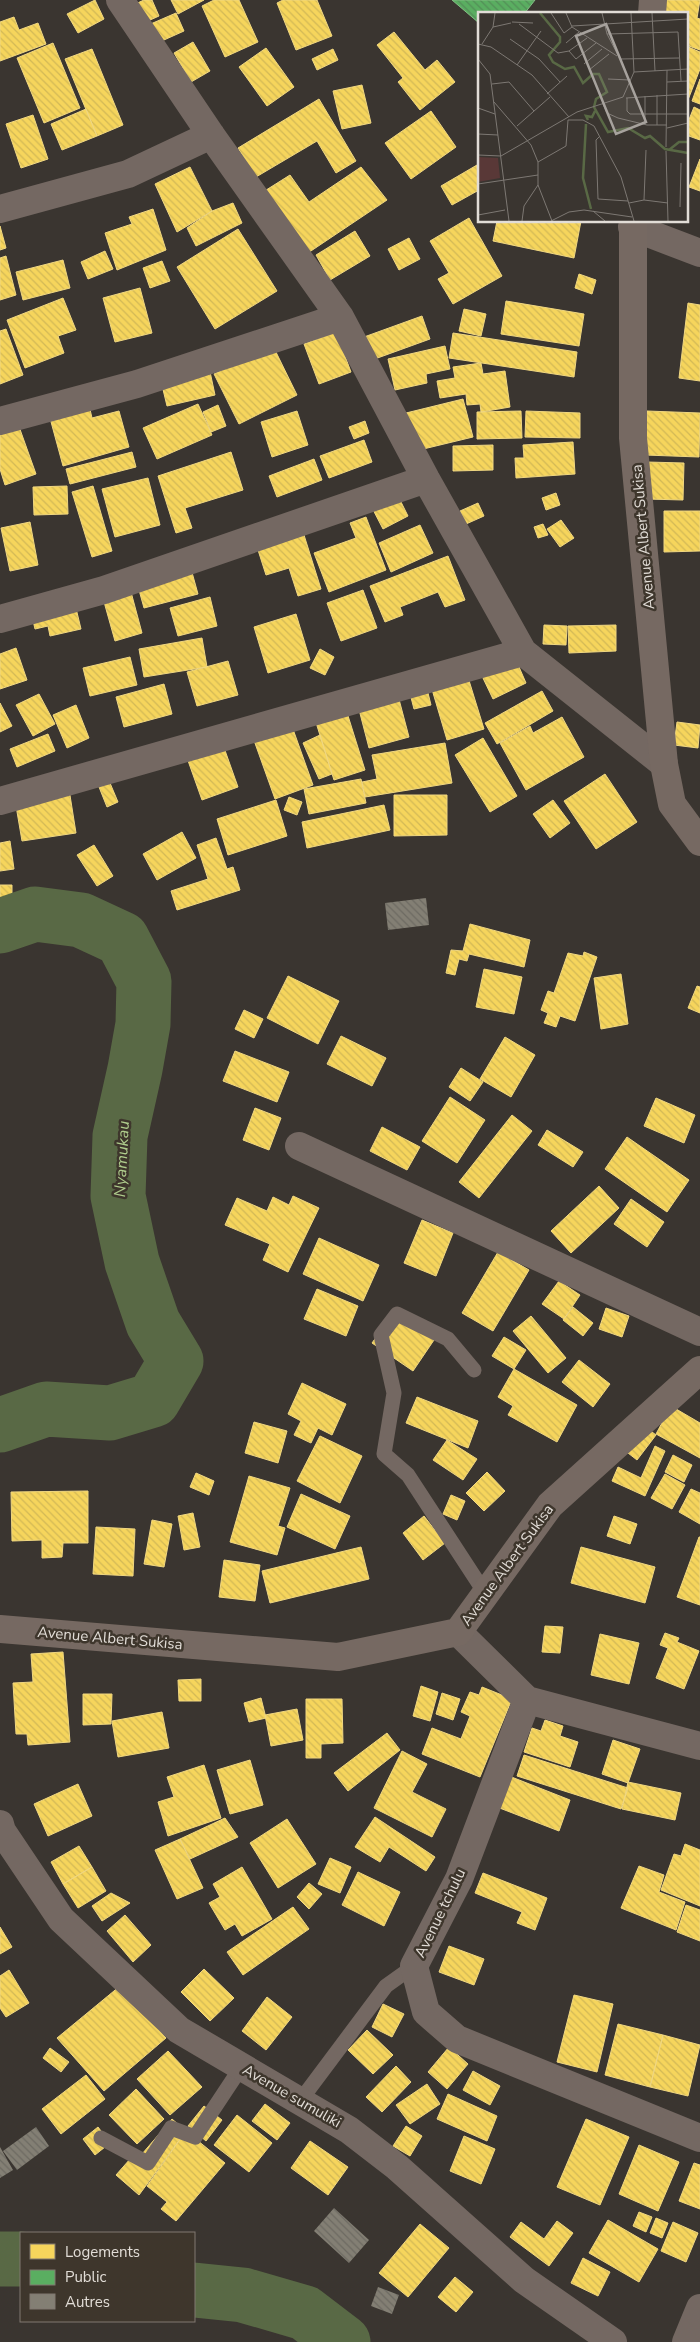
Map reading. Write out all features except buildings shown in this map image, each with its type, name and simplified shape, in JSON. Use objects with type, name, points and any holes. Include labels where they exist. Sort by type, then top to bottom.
[{"type":"street","points":[[120,0],[211,135],[340,317],[426,479],[523,652],[664,764]]},
{"type":"street","points":[[0,209],[128,174],[211,135]]},
{"type":"street","points":[[632,224],[700,253]]},
{"type":"street","name":"Avenue Albert Sukisa","points":[[632,224],[633,438],[664,764],[672,804],[700,842]]},
{"type":"street","points":[[0,421],[137,384],[340,317]]},
{"type":"street","points":[[0,619],[104,590],[426,479]]},
{"type":"street","points":[[0,801],[523,652]]},
{"type":"street","points":[[298,1146],[700,1332]]},
{"type":"street","name":"Avenue Albert Sukisa","points":[[0,1629],[338,1657],[458,1632],[550,1505],[700,1370]]},
{"type":"street","points":[[458,1632],[527,1700],[700,1746]]},
{"type":"street","name":"Avenue tchulu","points":[[527,1700],[459,1879],[414,1966],[426,2012],[457,2040],[700,2138]]},
{"type":"street","name":"Avenue sumuliki","points":[[0,1824],[62,1919],[179,2030],[349,2130],[390,2162],[524,2280],[613,2342]]},
{"type":"street","points":[[686,2342],[700,2308]]},
{"type":"lane","points":[[474,1370],[448,1339],[398,1314],[381,1335],[394,1393],[384,1454],[408,1474],[486,1593]]},
{"type":"lane","points":[[300,2101],[386,1986],[414,1966]]},
{"type":"lane","points":[[101,2138],[148,2163],[171,2128],[195,2137],[242,2066]]},
{"type":"waterway","name":"Nyamukau","points":[[0,926],[35,914],[81,920],[122,939],[144,981],[143,1024],[120,1136],[118,1196],[132,1262],[153,1323],[176,1361],[153,1400],[110,1413],[46,1409],[0,1425]]},
{"type":"waterway","name":"Nyamukau","points":[[0,2259],[20,2259]]},
{"type":"waterway","name":"Nyamukau","points":[[195,2290],[243,2295],[305,2313],[343,2342]]}]
